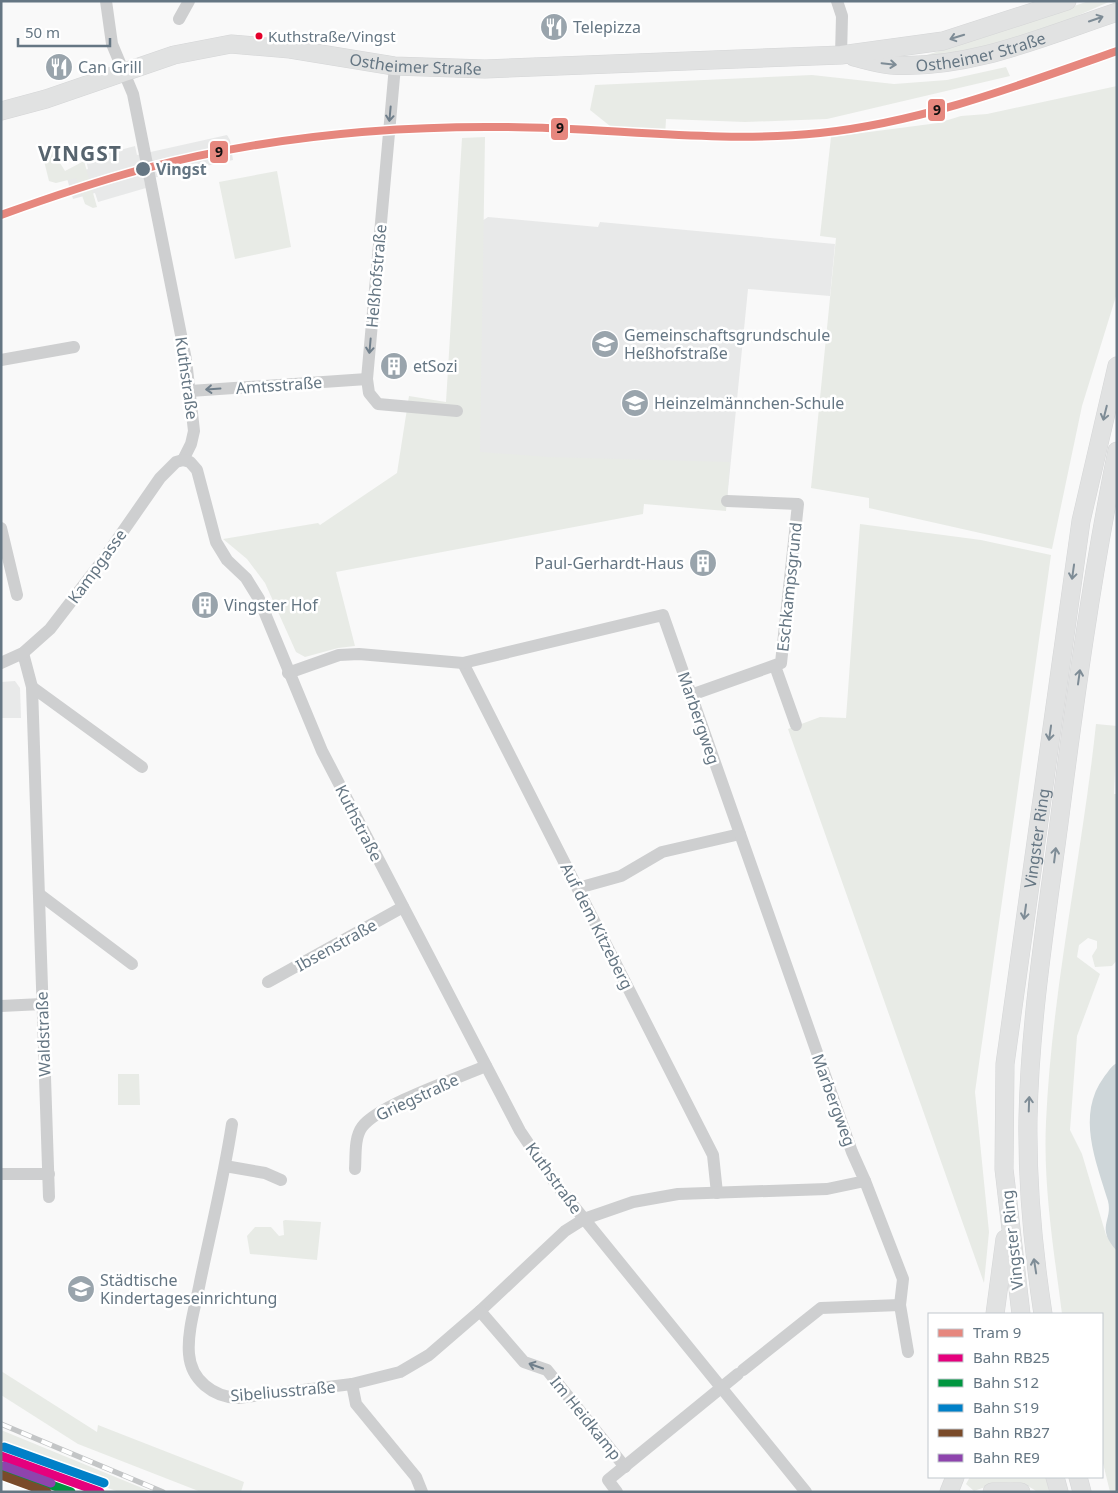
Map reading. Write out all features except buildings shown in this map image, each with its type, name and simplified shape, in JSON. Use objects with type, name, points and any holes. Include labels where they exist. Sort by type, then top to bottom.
[{"type":"main road","name":"Ostheimer Straße","points":[[1,110],[174,55],[231,44],[290,49],[396,66],[485,70],[841,55],[943,41],[1067,1]]},
{"type":"main road","name":"Ostheimer Straße","points":[[841,55],[891,65],[948,63],[1011,48],[1117,12]]},
{"type":"main road","points":[[918,64],[915,57],[921,45]]},
{"type":"main road","name":"Vingster Ring","points":[[1021,1313],[1004,1168],[1005,1064],[1081,521],[1117,366]]},
{"type":"main road","name":"Vingster Ring","points":[[1043,1313],[1034,1257],[1029,1173],[1031,1066],[1046,922],[1076,694],[1098,549],[1117,451]]},
{"type":"main road","points":[[995,1313],[1009,1206]]},
{"type":"main road","points":[[949,1492],[955,1478]]},
{"type":"main road","points":[[1055,1478],[1059,1492]]},
{"type":"main road","points":[[1078,1478],[1082,1492]]},
{"type":"main road","points":[[992,1492],[1016,1490],[1021,1492]]},
{"type":"street","name":"Kuthstraße","points":[[106,1],[112,44],[135,103],[179,323],[190,391],[194,431],[191,444],[183,460],[190,462],[196,470],[216,542],[227,560],[246,578],[259,599],[288,673],[322,751],[520,1131],[555,1183],[584,1220],[806,1492]]},
{"type":"street","points":[[179,19],[189,1]]},
{"type":"street","points":[[837,1],[842,16],[841,55]]},
{"type":"street","name":"Heßhofstraße","points":[[396,66],[367,379],[369,394],[378,404],[457,411]]},
{"type":"street","points":[[1,360],[74,347]]},
{"type":"street","name":"Amtsstraße","points":[[190,391],[367,379]]},
{"type":"street","name":"Kampgasse","points":[[1,663],[23,653],[50,629],[103,560],[164,473],[176,462],[183,460]]},
{"type":"street","name":"Eschkampsgrund","points":[[690,695],[780,663],[798,504],[727,501]]},
{"type":"street","points":[[1,528],[17,595]]},
{"type":"street","name":"Marbergweg","points":[[288,673],[339,656],[359,654],[463,663],[662,616],[852,1152],[903,1280],[900,1305],[908,1352]]},
{"type":"street","name":"Waldstraße","points":[[23,653],[32,688],[49,1197]]},
{"type":"street","name":"Auf dem Kitzeberg","points":[[463,663],[713,1155],[717,1193]]},
{"type":"street","name":"Eschkampsgrund","points":[[774,666],[796,725]]},
{"type":"street","points":[[32,688],[142,767]]},
{"type":"street","points":[[578,888],[621,876],[662,852],[740,834]]},
{"type":"street","points":[[39,894],[132,964]]},
{"type":"street","name":"Ibsenstraße","points":[[268,982],[403,907]]},
{"type":"street","points":[[1,1006],[42,1004]]},
{"type":"street","name":"Griegstraße","points":[[355,1169],[356,1146],[361,1129],[368,1121],[416,1095],[486,1066]]},
{"type":"street","name":"Sibeliusstraße","points":[[232,1124],[189,1339],[189,1354],[198,1378],[217,1394],[226,1398],[352,1384],[400,1372],[429,1354],[480,1311],[565,1232],[584,1220]]},
{"type":"street","points":[[225,1166],[265,1173],[281,1180]]},
{"type":"street","points":[[1,1174],[49,1174]]},
{"type":"street","points":[[584,1220],[633,1202],[654,1197],[827,1189],[865,1182]]},
{"type":"street","name":"Im Heidkamp","points":[[618,1492],[608,1480],[821,1308],[900,1305]]},
{"type":"street","name":"Im Heidkamp","points":[[480,1311],[524,1362],[547,1370],[625,1467]]},
{"type":"street","name":"Sibeliusstraße","points":[[352,1384],[356,1404],[416,1477],[422,1492]]},
{"type":"shaded area","points":[[1089,1],[1111,1],[1038,33],[978,50],[921,57]]},
{"type":"shaded area","points":[[1006,67],[1010,76],[827,119],[745,122],[666,119],[665,137],[620,134],[590,110],[595,85],[812,75],[894,84],[947,80]]},
{"type":"shaded area","points":[[1117,86],[1117,293],[1082,406],[1052,549],[869,508],[869,498],[811,488],[836,238],[820,236],[831,137],[938,123],[961,116],[987,114]]},
{"type":"shaded area","points":[[227,135],[230,140],[233,160],[144,180],[146,188],[98,202],[95,193],[73,199],[66,175],[88,169],[86,159],[135,146],[137,155]]},
{"type":"shaded area","points":[[485,137],[480,452],[547,457],[730,462],[726,511],[644,504],[643,514],[336,572],[355,646],[338,648],[305,657],[296,652],[265,583],[247,559],[223,539],[318,523],[320,525],[397,473],[409,396],[446,402],[462,138]]},
{"type":"shaded area","points":[[50,147],[65,171],[84,161],[97,207],[93,208],[85,204],[76,178],[56,183],[49,181],[42,153]]},
{"type":"shaded area","points":[[277,171],[291,247],[235,259],[219,182]]},
{"type":"shaded area","name":"Gemeinschaftsgrundschule Heßhofstraße","points":[[488,217],[598,227],[600,222],[835,244],[830,296],[748,289],[727,500],[441,454],[479,223]]},
{"type":"shaded area","points":[[860,524],[981,540],[1051,555],[975,1092],[989,1232],[984,1283],[788,729],[820,717],[846,718]]},
{"type":"shaded area","points":[[15,681],[20,688],[21,718],[1,718],[1,682]]},
{"type":"shaded area","points":[[1096,724],[1117,726],[1114,794],[1117,794],[1117,960],[1112,966],[1095,967],[1092,956],[1097,948],[1097,941],[1088,938],[1079,945],[1077,957],[1100,974],[1077,1036],[1070,1130],[1082,1154],[1106,1235],[1117,1251],[1117,1492],[1110,1492],[1103,1463],[1103,1313],[1062,1313],[1050,1218],[1045,1146],[1054,1022]]},
{"type":"shaded area","points":[[1117,1063],[1117,1251],[1107,1236],[1108,1201],[1094,1154],[1090,1122],[1091,1107],[1096,1092],[1108,1071]]},
{"type":"shaded area","points":[[118,1074],[139,1074],[140,1105],[118,1105]]},
{"type":"shaded area","points":[[283,1221],[321,1222],[317,1260],[250,1254],[247,1236],[255,1227],[271,1227],[279,1236],[284,1235]]},
{"type":"shaded area","points":[[1,1371],[97,1432],[98,1425],[244,1482],[241,1492],[201,1492],[78,1444],[1,1395]]},
{"type":"shaded area","points":[[1,1430],[152,1492],[119,1492],[1,1449]]},
{"type":"shaded area","points":[[969,1478],[1046,1478],[1049,1492],[1037,1492],[1030,1487],[1014,1483],[998,1484],[974,1491],[966,1484]]},
{"type":"railway","points":[[1,1424],[163,1492]]},
{"type":"tram line","name":"9","points":[[1,215],[72,190],[143,169],[230,150],[320,136],[410,129],[500,127],[740,137],[820,133],[858,128],[971,101],[1117,51]]},
{"type":"rail line","name":"S19","points":[[4,1447],[104,1483]]},
{"type":"rail line","name":"RB25","points":[[1,1456],[100,1492]]},
{"type":"rail line","name":"RE9","points":[[4,1466],[51,1483]]},
{"type":"rail line","name":"S12","points":[[1,1467],[71,1492]]},
{"type":"rail line","name":"RB27","points":[[1,1475],[47,1492]]},
{"type":"place","name":"Telepizza","points":[[554,27]]},
{"type":"place","name":"Kuthstraße/Vingst","points":[[259,36]]},
{"type":"place","name":"Can Grill","points":[[59,67]]},
{"type":"place","name":"Vingst","points":[[143,169]]},
{"type":"place","name":"Gemeinschaftsgrundschule Heßhofstraße","points":[[605,344]]},
{"type":"place","name":"etSozi","points":[[394,366]]},
{"type":"place","name":"Heinzelmännchen-Schule","points":[[635,403]]},
{"type":"place","name":"Paul-Gerhardt-Haus","points":[[703,563]]},
{"type":"place","name":"Vingster Hof","points":[[205,605]]},
{"type":"place","name":"Städtische Kindertageseinrichtung","points":[[81,1289]]},
{"type":"district","name":"VINGST","points":[[80,154]]}]
